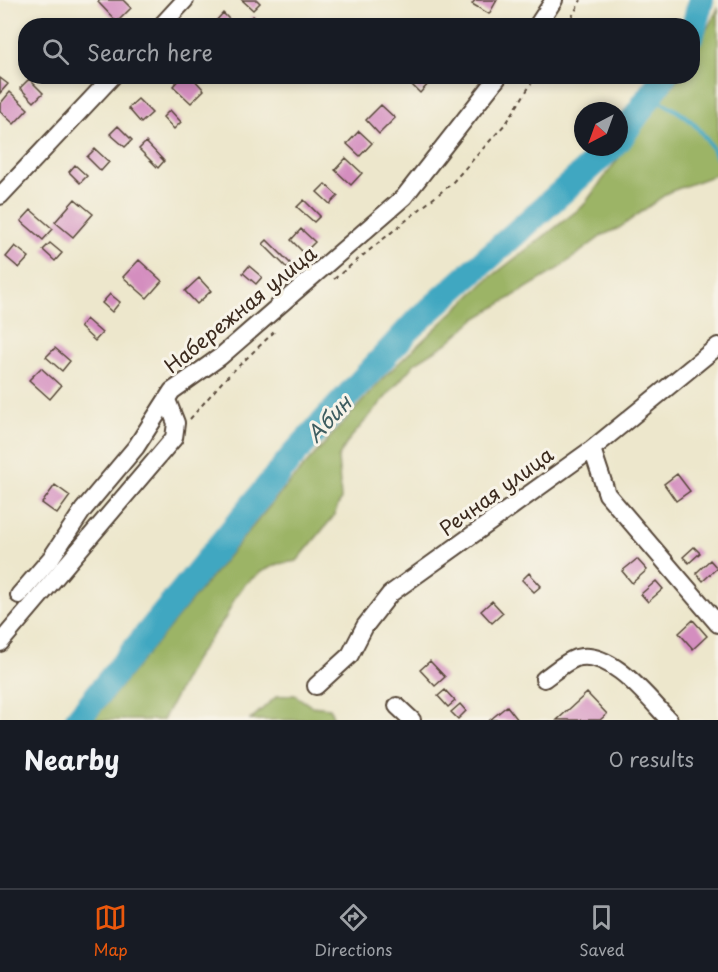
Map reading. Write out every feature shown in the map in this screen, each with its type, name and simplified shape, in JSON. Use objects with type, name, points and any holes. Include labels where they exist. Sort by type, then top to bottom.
[{"type":"street","points":[[168,18],[185,0]]},
{"type":"street","points":[[542,18],[554,0]]},
{"type":"street","points":[[0,196],[105,84]]},
{"type":"street","name":"Набережная улица","points":[[174,438],[176,423],[167,400],[172,391],[220,357],[404,197],[493,84]]},
{"type":"street","name":"Речная улица","points":[[316,686],[350,655],[365,626],[390,594],[592,449],[718,346]]},
{"type":"street","points":[[19,595],[51,558],[83,510],[136,447],[167,400]]},
{"type":"street","points":[[0,643],[174,438]]},
{"type":"street","points":[[592,449],[607,494],[718,624]]},
{"type":"street","points":[[544,679],[575,658],[595,657],[611,664],[645,694],[669,720]]},
{"type":"street","points":[[397,706],[412,720]]},
{"type":"path","points":[[571,18],[581,0]]},
{"type":"path","points":[[328,284],[451,184],[507,122],[531,84]]},
{"type":"path","points":[[174,438],[223,381],[275,331]]},
{"type":"green space","points":[[718,9],[718,174],[669,192],[619,228],[603,235],[555,271],[475,319],[446,344],[415,363],[348,441],[338,458],[341,499],[333,517],[297,561],[278,564],[261,572],[245,584],[234,599],[226,617],[195,659],[163,720],[93,720],[282,491],[385,376],[487,280],[583,206],[620,156],[628,156],[628,146],[674,84],[700,84],[700,41]]},
{"type":"green space","points":[[295,695],[311,706],[330,708],[334,720],[250,720],[277,696]]},
{"type":"building","points":[[100,0],[123,0],[131,8],[121,18],[113,18],[98,2]]},
{"type":"building","points":[[242,0],[257,0],[260,3],[253,10]]},
{"type":"building","points":[[475,0],[497,0],[489,14],[472,4]]},
{"type":"building","points":[[223,13],[228,18],[219,18]]},
{"type":"building","points":[[0,78],[8,84],[0,93]]},
{"type":"building","points":[[24,84],[34,84],[43,93],[34,102],[20,88]]},
{"type":"building","points":[[175,84],[198,84],[204,90],[191,103],[173,86]]},
{"type":"building","points":[[411,84],[428,84],[420,93]]},
{"type":"building","points":[[10,92],[28,109],[14,124],[0,111],[0,104]]},
{"type":"building","points":[[138,99],[152,113],[141,123],[128,108]]},
{"type":"building","points":[[381,105],[395,118],[379,134],[366,120]]},
{"type":"building","points":[[170,110],[181,122],[174,129],[163,117]]},
{"type":"building","points":[[118,126],[132,140],[125,147],[110,134]]},
{"type":"building","points":[[359,131],[372,143],[360,156],[347,144]]},
{"type":"building","points":[[146,142],[164,161],[158,168],[139,149]]},
{"type":"building","points":[[95,149],[109,162],[101,171],[87,157]]},
{"type":"building","points":[[346,158],[362,173],[351,185],[335,170]]},
{"type":"building","points":[[75,165],[87,176],[80,183],[69,172]]},
{"type":"building","points":[[325,184],[338,196],[330,204],[317,192]]},
{"type":"building","points":[[75,199],[93,214],[73,237],[55,222]]},
{"type":"building","points":[[304,200],[320,216],[314,222],[297,207]]},
{"type":"building","points":[[31,210],[53,229],[43,240],[21,221]]},
{"type":"building","points":[[301,229],[315,242],[304,253],[291,240]]},
{"type":"building","points":[[267,240],[291,264],[287,268],[263,244]]},
{"type":"building","points":[[50,243],[62,253],[55,261],[43,250]]},
{"type":"building","points":[[15,246],[29,257],[19,268],[6,257]]},
{"type":"building","points":[[139,260],[162,281],[147,298],[123,277]]},
{"type":"building","points":[[249,266],[262,277],[256,284],[243,273]]},
{"type":"building","points":[[199,278],[211,291],[197,304],[185,291]]},
{"type":"building","points":[[110,294],[120,302],[112,312],[102,303]]},
{"type":"building","points":[[86,319],[102,333],[95,341],[80,327]]},
{"type":"building","points":[[55,348],[70,361],[62,371],[46,357]]},
{"type":"building","points":[[41,368],[61,386],[50,399],[29,380]]},
{"type":"building","points":[[677,474],[690,491],[676,501],[664,484]]},
{"type":"building","points":[[55,485],[70,496],[57,514],[42,503]]},
{"type":"building","points":[[694,547],[700,553],[689,563],[683,557]]},
{"type":"building","points":[[637,559],[647,570],[632,583],[622,571]]},
{"type":"building","points":[[710,560],[717,568],[703,581],[696,573]]},
{"type":"building","points":[[529,573],[541,586],[534,592],[522,580]]},
{"type":"building","points":[[656,581],[663,589],[648,602],[641,594]]},
{"type":"building","points":[[492,601],[503,613],[492,623],[481,611]]},
{"type":"building","points":[[693,620],[707,636],[693,649],[679,633]]},
{"type":"building","points":[[430,661],[445,677],[435,686],[420,670]]},
{"type":"building","points":[[445,690],[455,701],[448,707],[438,696]]},
{"type":"building","points":[[587,693],[607,714],[600,720],[557,720]]},
{"type":"building","points":[[460,704],[466,711],[458,719],[451,712]]},
{"type":"building","points":[[507,706],[518,720],[490,720]]},
{"type":"waterway","name":"Абин","points":[[696,18],[701,0]]},
{"type":"waterway","name":"Абин","points":[[628,127],[658,84]]},
{"type":"waterway","points":[[651,96],[682,114],[698,128],[718,159]]},
{"type":"waterway","name":"Абин","points":[[77,720],[295,453],[413,325],[602,156]]}]
